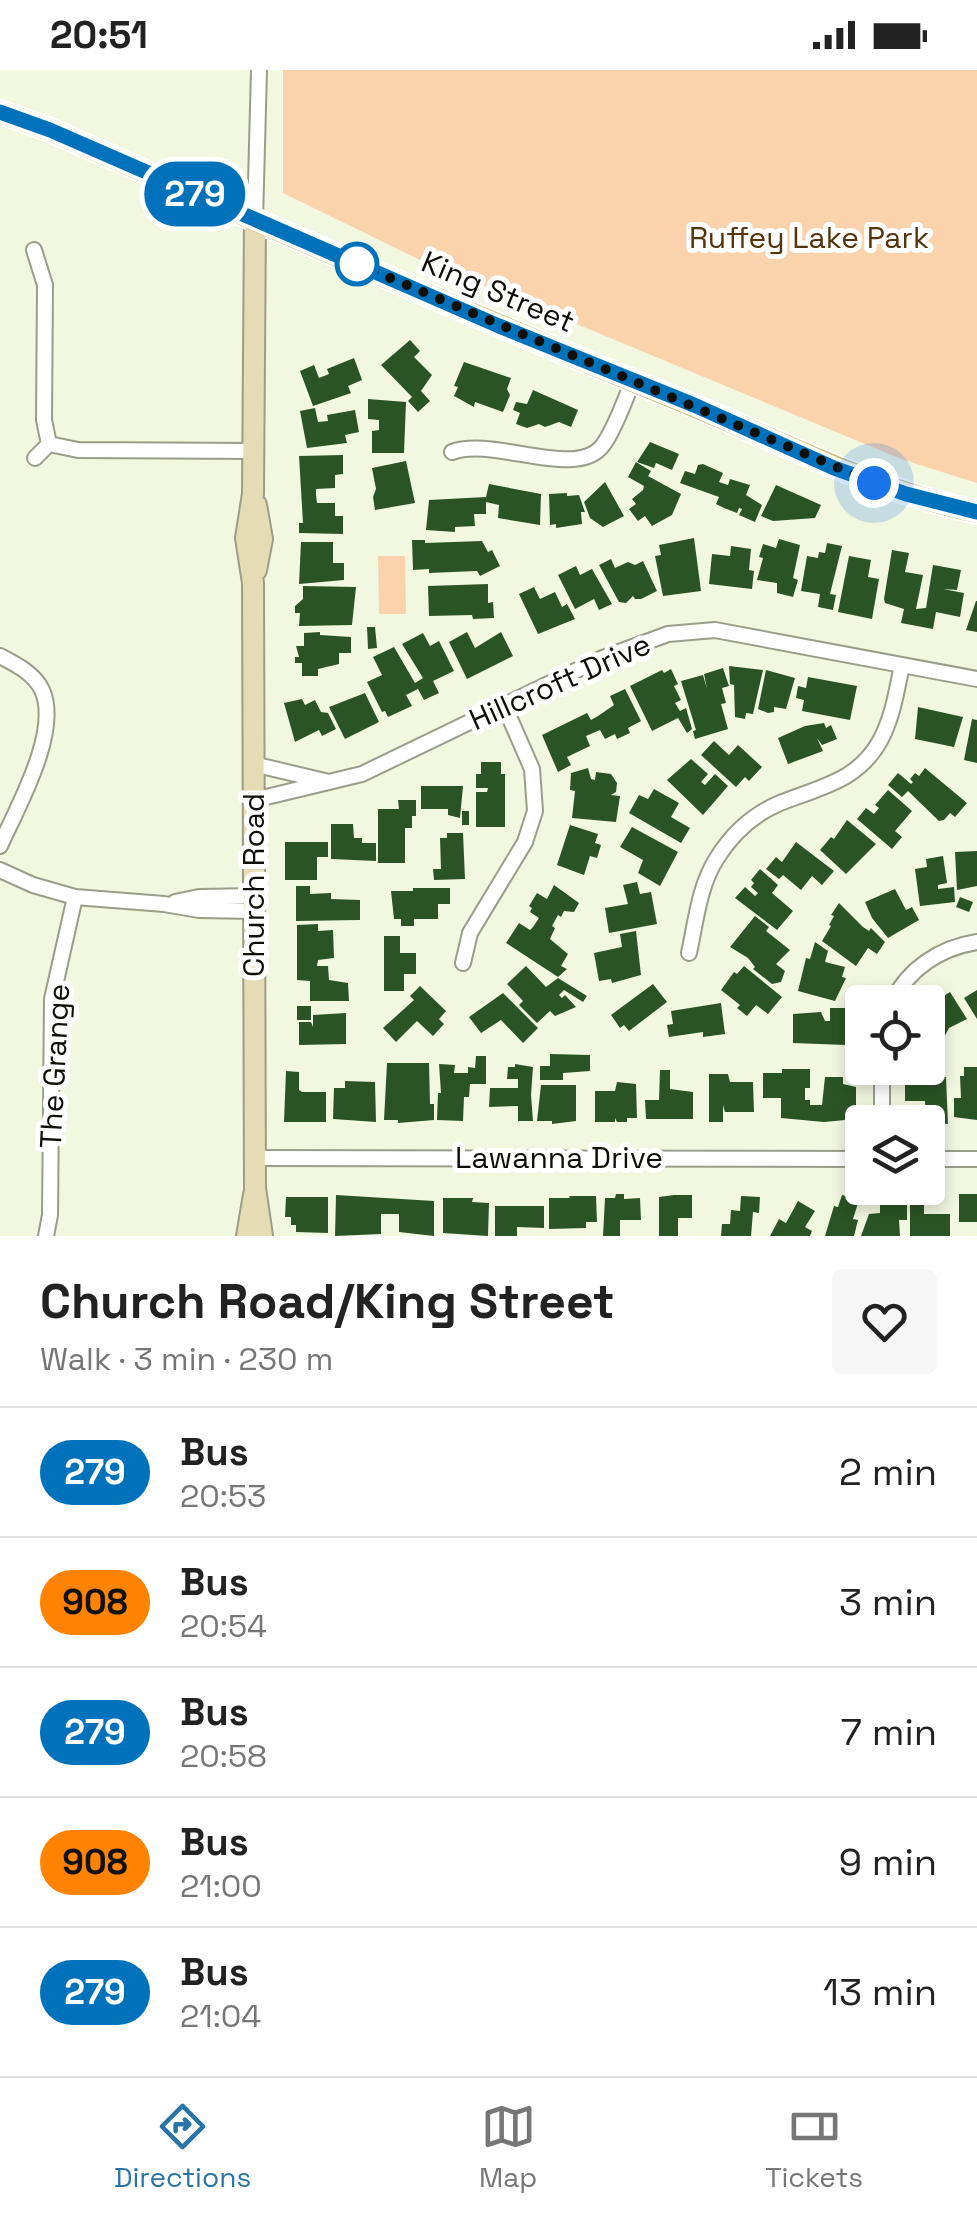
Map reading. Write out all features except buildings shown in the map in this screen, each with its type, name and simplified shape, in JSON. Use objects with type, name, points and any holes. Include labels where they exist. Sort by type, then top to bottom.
[{"type":"main road","name":"King Street","points":[[0,112],[874,483],[977,512]]},
{"type":"street","name":"Church Road","points":[[247,1236],[256,1158],[253,582],[246,538],[253,494],[259,70]]},
{"type":"street","points":[[34,250],[45,285],[44,420],[49,444]]},
{"type":"street","points":[[452,452],[480,446],[561,459],[588,457],[604,443],[633,381]]},
{"type":"street","points":[[49,444],[78,450],[254,451]]},
{"type":"street","points":[[35,458],[49,444]]},
{"type":"street","name":"Hillcroft Drive","points":[[254,800],[362,774],[634,644],[691,631],[715,630],[977,679]]},
{"type":"street","points":[[0,656],[24,669],[42,689],[46,708],[40,756],[0,846]]},
{"type":"street","points":[[689,954],[704,883],[724,847],[756,816],[783,802],[832,786],[864,762],[886,727],[902,665]]},
{"type":"street","points":[[463,963],[470,933],[525,842],[535,811],[532,770],[504,706]]},
{"type":"street","points":[[254,764],[329,782]]},
{"type":"street","points":[[0,870],[75,898],[199,910],[255,903]]},
{"type":"street","name":"The Grange","points":[[46,1236],[50,1214],[52,999],[75,898]]},
{"type":"street","points":[[903,985],[926,961],[977,942]]},
{"type":"street","name":"Lawanna Drive","points":[[256,1158],[845,1159]]},
{"type":"street","points":[[945,1159],[977,1159]]},
{"type":"street","name":"Church Road","points":[[255,1188],[262,1236]]},
{"type":"green space","name":"Ruffey Lake Park","points":[[283,70],[977,70],[977,483],[901,459],[473,281],[465,282],[283,193]]},
{"type":"green space","points":[[378,556],[405,556],[406,614],[379,614]]},
{"type":"bus line","name":"279","points":[[0,112],[50,130],[834,468],[906,494],[977,512]]},
{"type":"route","points":[[357,264],[874,483]]}]
